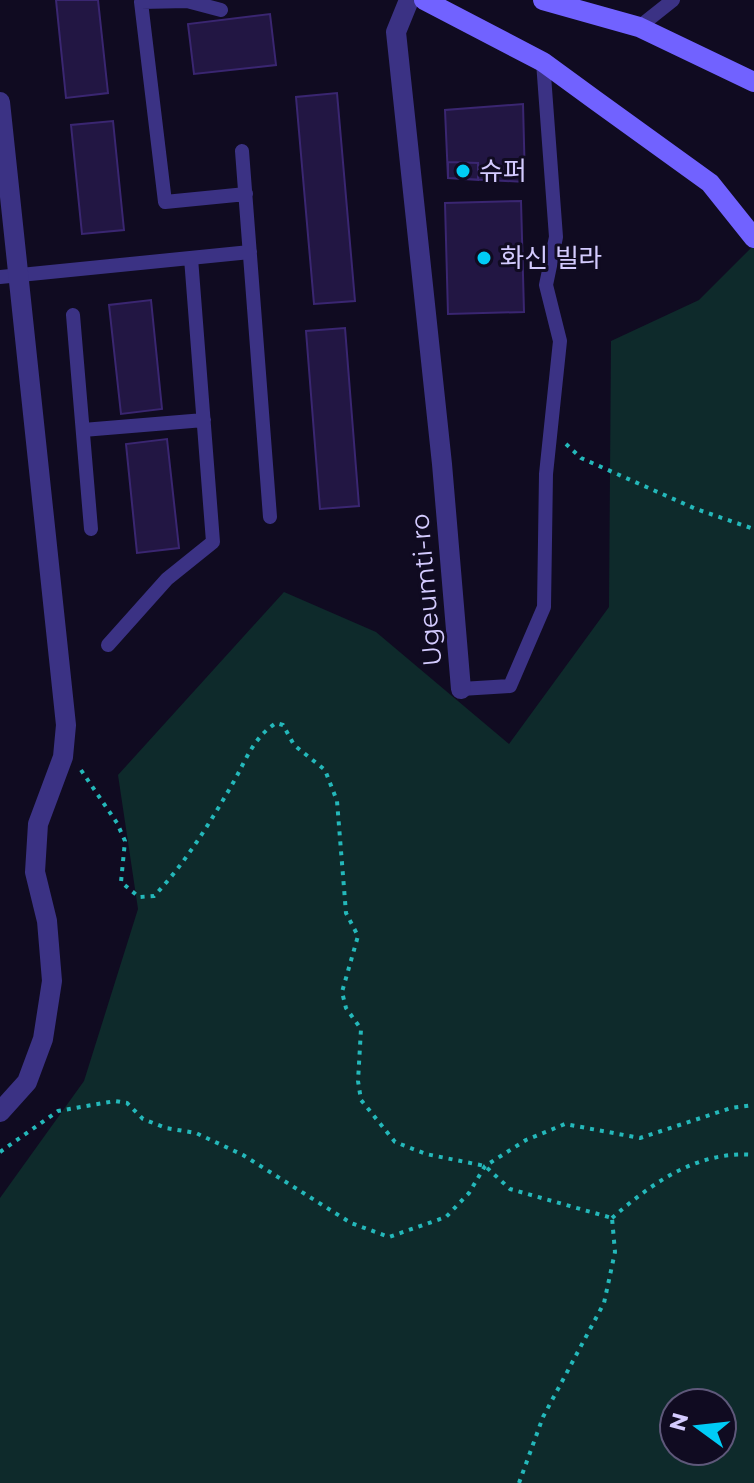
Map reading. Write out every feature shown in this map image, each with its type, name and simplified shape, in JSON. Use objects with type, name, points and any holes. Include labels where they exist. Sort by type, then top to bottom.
[{"type":"main road","points":[[424,0],[543,62],[710,183],[754,238]]},
{"type":"main road","points":[[543,0],[639,27],[754,82]]},
{"type":"street","name":"Ugeumti-ro","points":[[409,0],[396,32],[442,464],[461,689]]},
{"type":"street","points":[[0,102],[9,276],[66,725],[63,757],[38,824],[35,872],[47,921],[52,981],[43,1039],[27,1082],[0,1112]]},
{"type":"lane","points":[[639,27],[673,0]]},
{"type":"lane","points":[[221,10],[187,1],[141,2],[165,202],[246,194]]},
{"type":"lane","name":"Ugeumti-ro","points":[[461,689],[510,686],[544,607],[546,474],[553,432],[560,341],[546,285],[556,237],[543,62]]},
{"type":"lane","points":[[242,151],[270,517]]},
{"type":"lane","points":[[9,276],[250,252]]},
{"type":"lane","points":[[108,645],[167,579],[213,542],[191,258]]},
{"type":"lane","points":[[73,315],[91,529]]},
{"type":"lane","points":[[83,430],[204,420]]},
{"type":"path","points":[[553,432],[581,458],[696,509],[754,529]]},
{"type":"path","points":[[63,757],[77,765],[117,823],[125,841],[121,882],[139,897],[154,896],[177,868],[257,740],[276,723],[283,725],[294,745],[325,770],[337,801],[346,913],[358,936],[342,992],[346,1008],[361,1029],[358,1081],[361,1100],[395,1142],[426,1154],[485,1166],[510,1189],[612,1218]]},
{"type":"path","points":[[0,1152],[58,1111],[115,1101],[127,1103],[143,1119],[166,1128],[196,1133],[243,1155],[351,1223],[389,1237],[446,1217],[469,1193],[485,1166],[526,1140],[565,1124],[640,1138],[731,1108],[754,1105]]},
{"type":"path","points":[[612,1218],[640,1194],[684,1166],[741,1154],[754,1155]]},
{"type":"path","points":[[519,1483],[543,1417],[604,1303],[615,1252],[612,1218]]},
{"type":"green space","points":[[754,245],[754,1483],[0,1483],[0,1198],[84,1081],[138,909],[118,775],[284,592],[376,632],[509,744],[609,607],[611,341],[699,300]]},
{"type":"building","points":[[56,0],[98,0],[108,93],[66,98]]},
{"type":"building","points":[[270,14],[276,65],[194,74],[188,24]]},
{"type":"building","points":[[337,93],[355,301],[314,304],[296,97]]},
{"type":"building","name":"화신 빌라","points":[[523,104],[525,182],[448,178],[445,110]]},
{"type":"building","points":[[113,121],[124,230],[82,234],[71,125]]},
{"type":"building","name":"슈퍼","points":[[448,162],[478,163],[478,180],[448,178]]},
{"type":"building","name":"화신 빌라","points":[[521,201],[524,312],[448,314],[445,203]]},
{"type":"building","points":[[151,300],[162,409],[121,414],[109,305]]},
{"type":"building","points":[[345,328],[359,506],[320,509],[306,331]]},
{"type":"building","points":[[167,439],[179,548],[137,553],[126,444]]},
{"type":"place","name":"슈퍼","points":[[463,171]]},
{"type":"place","name":"화신 빌라","points":[[484,258]]}]
